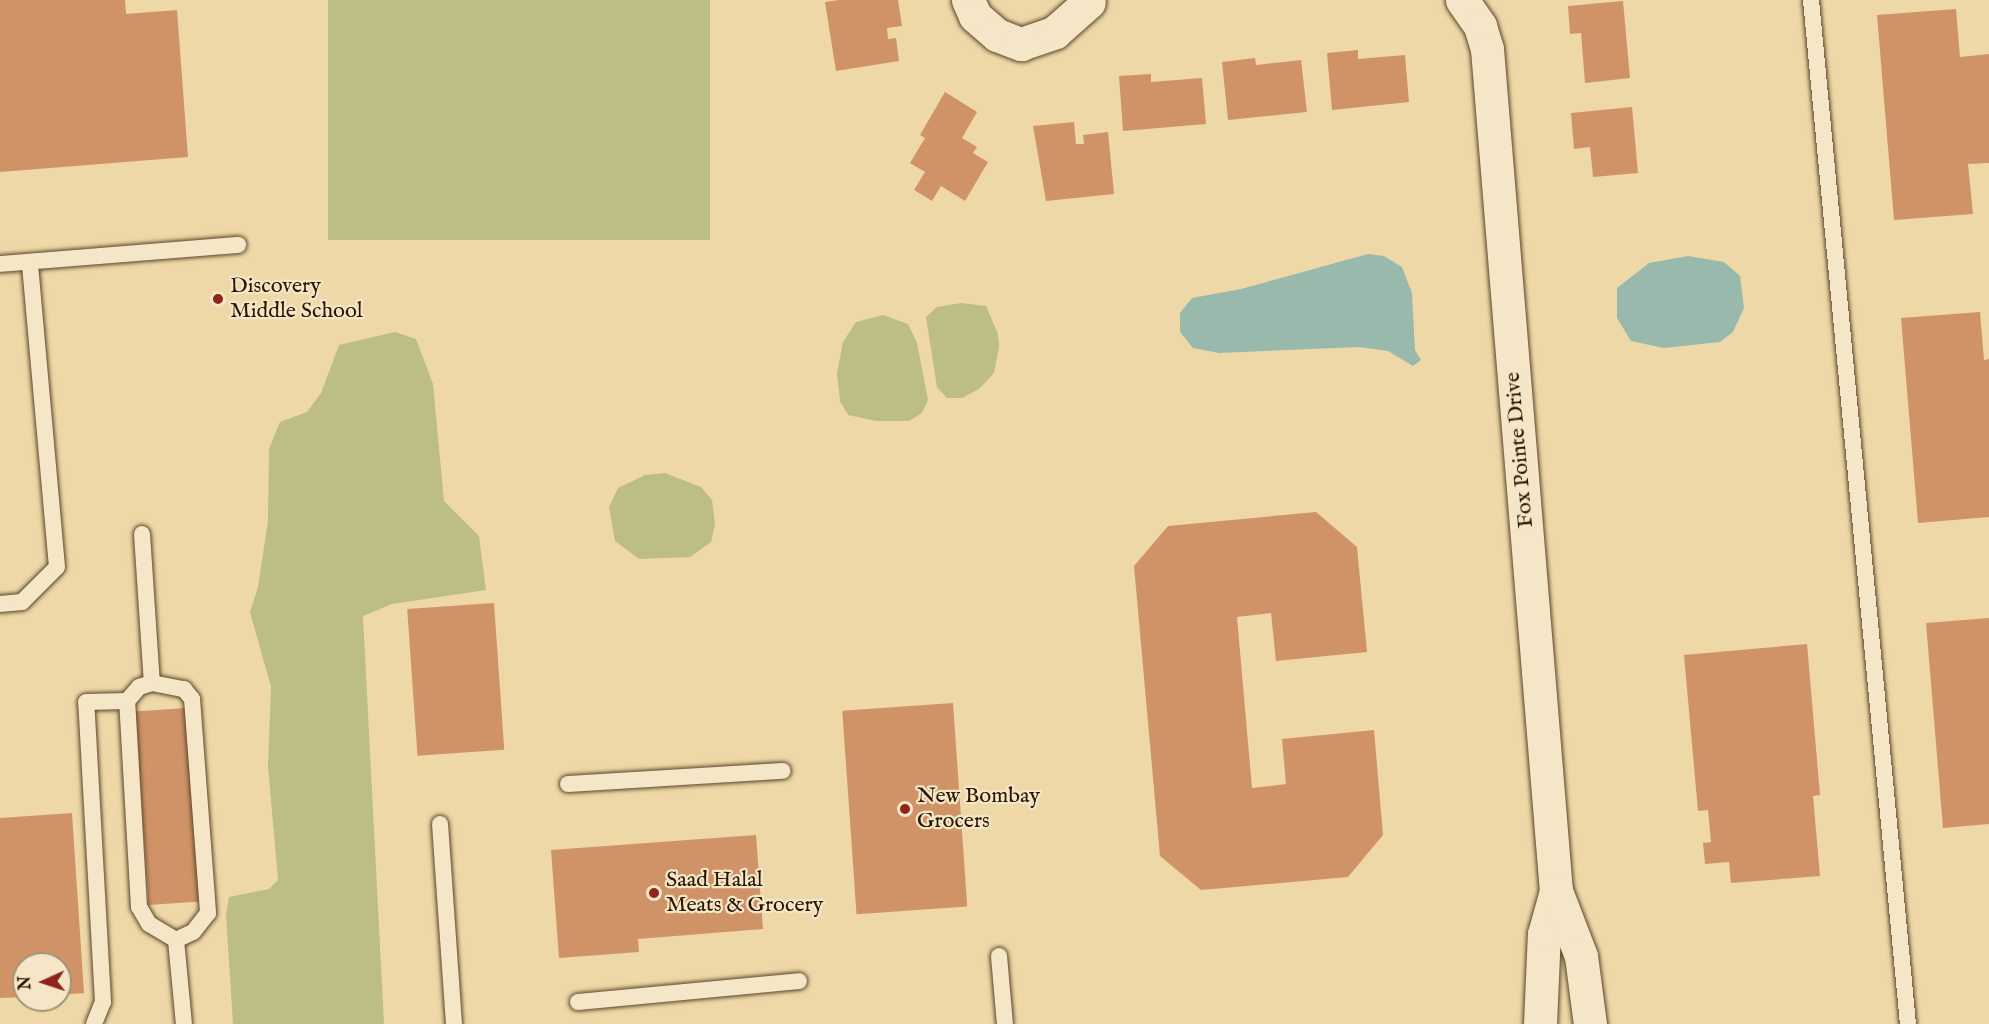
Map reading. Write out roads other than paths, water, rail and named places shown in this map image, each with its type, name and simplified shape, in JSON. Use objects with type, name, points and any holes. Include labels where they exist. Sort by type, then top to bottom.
[{"type":"street","points":[[968,0],[975,16],[997,35],[1021,44],[1055,32],[1085,1]]},
{"type":"street","name":"Fox Pointe Drive","points":[[1471,4],[1486,49],[1556,891]]},
{"type":"street","points":[[1540,1024],[1544,934],[1556,891]]},
{"type":"street","points":[[1556,891],[1581,956],[1590,1024]]},
{"type":"lane","points":[[1811,0],[1908,1024]]},
{"type":"lane","points":[[0,264],[238,245]]},
{"type":"lane","points":[[0,604],[22,602],[57,567],[30,262]]},
{"type":"lane","points":[[142,534],[152,683]]},
{"type":"lane","points":[[152,683],[184,689],[192,699],[208,913],[193,932],[176,940],[149,924],[139,907],[127,701],[139,687],[152,683]]},
{"type":"lane","points":[[94,1024],[103,1002],[86,702],[127,701]]},
{"type":"lane","points":[[568,784],[783,771]]},
{"type":"lane","points":[[440,824],[454,1024]]},
{"type":"lane","points":[[176,940],[184,1024]]},
{"type":"lane","points":[[999,956],[1005,1024]]},
{"type":"lane","points":[[578,1002],[800,981]]},
{"type":"place","name":"Discovery Middle School","points":[[218,299]]},
{"type":"place","name":"New Bombay Grocers","points":[[905,809]]},
{"type":"place","name":"Saad Halal Meats & Grocery","points":[[654,893]]}]
